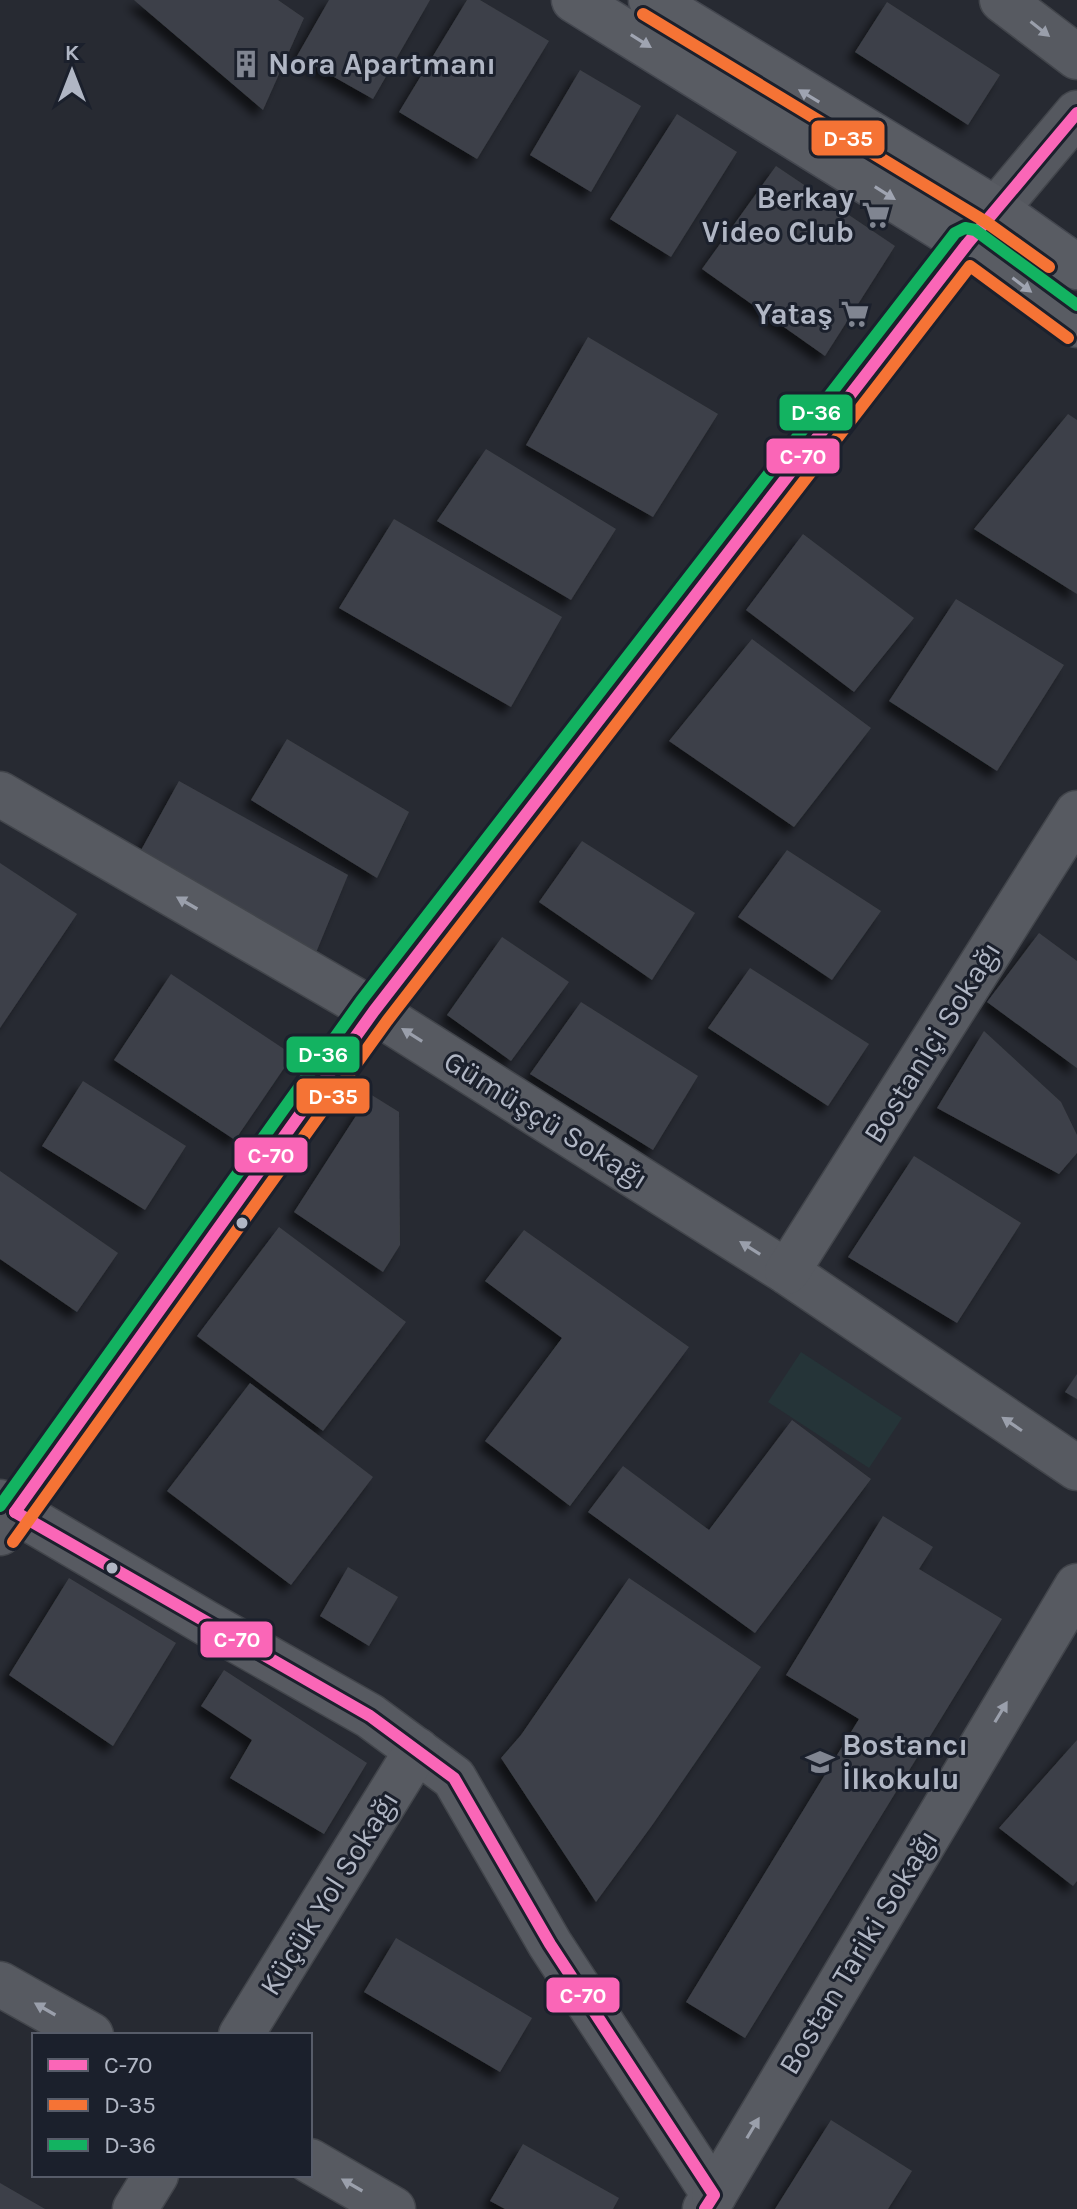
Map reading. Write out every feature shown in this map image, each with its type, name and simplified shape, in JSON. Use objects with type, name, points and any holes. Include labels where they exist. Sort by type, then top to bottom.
[{"type":"main road","points":[[574,0],[967,244],[1077,325]]},
{"type":"main road","points":[[651,0],[995,209],[1077,267]]},
{"type":"main road","points":[[5,1515],[374,1011],[967,244],[1077,113]]},
{"type":"street","points":[[1002,0],[1077,57]]},
{"type":"street","name":"Gümüşçü Sokağı","points":[[0,794],[374,1011],[787,1272],[1077,1468]]},
{"type":"street","name":"Bostaniçi Sokağı","points":[[787,1272],[1077,813]]},
{"type":"street","points":[[5,1515],[370,1716],[454,1778],[550,1944],[709,2202]]},
{"type":"street","name":"Bostan Tariki Sokağı","points":[[709,2202],[1077,1586]]},
{"type":"street","name":"Küçük Yol Sokağı","points":[[242,2033],[417,1750]]},
{"type":"street","points":[[0,1984],[87,2033]]},
{"type":"street","points":[[312,2162],[393,2209]]},
{"type":"street","points":[[135,2209],[155,2177]]},
{"type":"shaded area","points":[[801,1352],[902,1418],[869,1468],[768,1402]]},
{"type":"building","name":"Nora Apartmanı","points":[[134,0],[278,0],[304,18],[263,110]]},
{"type":"building","points":[[329,0],[430,0],[373,99],[297,56]]},
{"type":"building","points":[[467,0],[480,0],[549,41],[477,159],[399,112]]},
{"type":"building","points":[[887,2],[1000,75],[968,125],[855,52]]},
{"type":"building","points":[[580,70],[641,106],[591,192],[530,155]]},
{"type":"building","points":[[677,114],[737,152],[671,257],[610,219]]},
{"type":"building","points":[[776,166],[895,246],[825,356],[702,269]]},
{"type":"building","points":[[588,337],[718,414],[653,517],[526,445]]},
{"type":"building","points":[[1068,414],[1077,420],[1077,594],[974,529]]},
{"type":"building","points":[[486,449],[616,529],[571,600],[437,521]]},
{"type":"building","points":[[394,519],[562,617],[511,707],[339,608]]},
{"type":"building","points":[[803,534],[914,618],[854,692],[746,610]]},
{"type":"building","points":[[956,599],[1064,665],[997,771],[889,701]]},
{"type":"building","points":[[752,639],[871,728],[794,827],[669,741]]},
{"type":"building","points":[[287,739],[409,812],[377,878],[251,800]]},
{"type":"building","points":[[179,781],[348,875],[315,955],[140,852]]},
{"type":"building","points":[[582,841],[695,913],[652,980],[539,902]]},
{"type":"building","points":[[787,850],[881,911],[832,980],[738,917]]},
{"type":"building","points":[[0,863],[77,914],[0,1028]]},
{"type":"building","points":[[1039,933],[1077,961],[1077,1068],[987,1002]]},
{"type":"building","points":[[502,937],[569,982],[511,1061],[447,1015]]},
{"type":"building","points":[[750,968],[869,1044],[828,1106],[708,1028]]},
{"type":"building","points":[[171,974],[293,1055],[235,1140],[114,1060]]},
{"type":"building","points":[[581,1002],[698,1076],[653,1150],[530,1074]]},
{"type":"building","points":[[984,1031],[1061,1102],[1077,1135],[1077,1153],[1059,1174],[937,1108]]},
{"type":"building","points":[[83,1081],[186,1146],[145,1210],[42,1146]]},
{"type":"building","points":[[370,1094],[399,1112],[400,1245],[383,1272],[294,1212]]},
{"type":"building","points":[[914,1156],[1021,1223],[957,1323],[848,1257]]},
{"type":"building","points":[[0,1171],[118,1253],[77,1312],[0,1259]]},
{"type":"building","points":[[279,1227],[406,1322],[323,1431],[197,1336]]},
{"type":"building","points":[[524,1230],[689,1347],[570,1506],[485,1441],[562,1338],[485,1281]]},
{"type":"building","points":[[1077,1374],[1077,1399],[1065,1392]]},
{"type":"building","points":[[250,1383],[373,1477],[291,1585],[167,1491]]},
{"type":"building","points":[[792,1420],[871,1479],[755,1633],[588,1512],[623,1466],[709,1530]]},
{"type":"building","points":[[883,1516],[933,1547],[919,1569],[1002,1619],[745,2038],[686,2002],[859,1719],[786,1675]]},
{"type":"building","points":[[348,1567],[398,1597],[369,1646],[320,1616]]},
{"type":"building","points":[[69,1578],[176,1643],[113,1746],[9,1675]]},
{"type":"building","points":[[629,1578],[761,1667],[596,1902],[501,1758],[521,1735]]},
{"type":"building","points":[[224,1670],[367,1763],[324,1834],[230,1778],[252,1740],[201,1706]]},
{"type":"building","points":[[1077,1740],[1077,1881],[1073,1886],[999,1828]]},
{"type":"building","points":[[396,1938],[532,2018],[500,2072],[364,1992]]},
{"type":"building","points":[[831,2120],[912,2171],[888,2209],[775,2209]]},
{"type":"building","points":[[523,2144],[619,2198],[613,2209],[505,2209],[490,2201]]},
{"type":"building","points":[[0,2183],[45,2209],[0,2209]]},
{"type":"transit line","name":"D-35","points":[[643,14],[986,222],[1049,267]]},
{"type":"transit line","name":"C-70","points":[[15,1512],[374,1011],[967,244],[1077,113]]},
{"type":"transit line","name":"D-36","points":[[0,1506],[361,1001],[955,233],[965,228],[975,230],[1077,305]]},
{"type":"transit line","name":"D-35","points":[[13,1542],[387,1021],[970,266],[1068,338]]},
{"type":"transit line","name":"C-70","points":[[15,1512],[370,1716],[454,1778],[550,1944],[714,2195],[705,2209]]},
{"type":"place","name":"Nora Apartmanı","points":[[246,64]]},
{"type":"place","name":"Berkay Video Club","points":[[876,215]]},
{"type":"place","name":"Yataş","points":[[855,314]]},
{"type":"place","name":"Bostancı İlkokulu","points":[[820,1762]]}]
